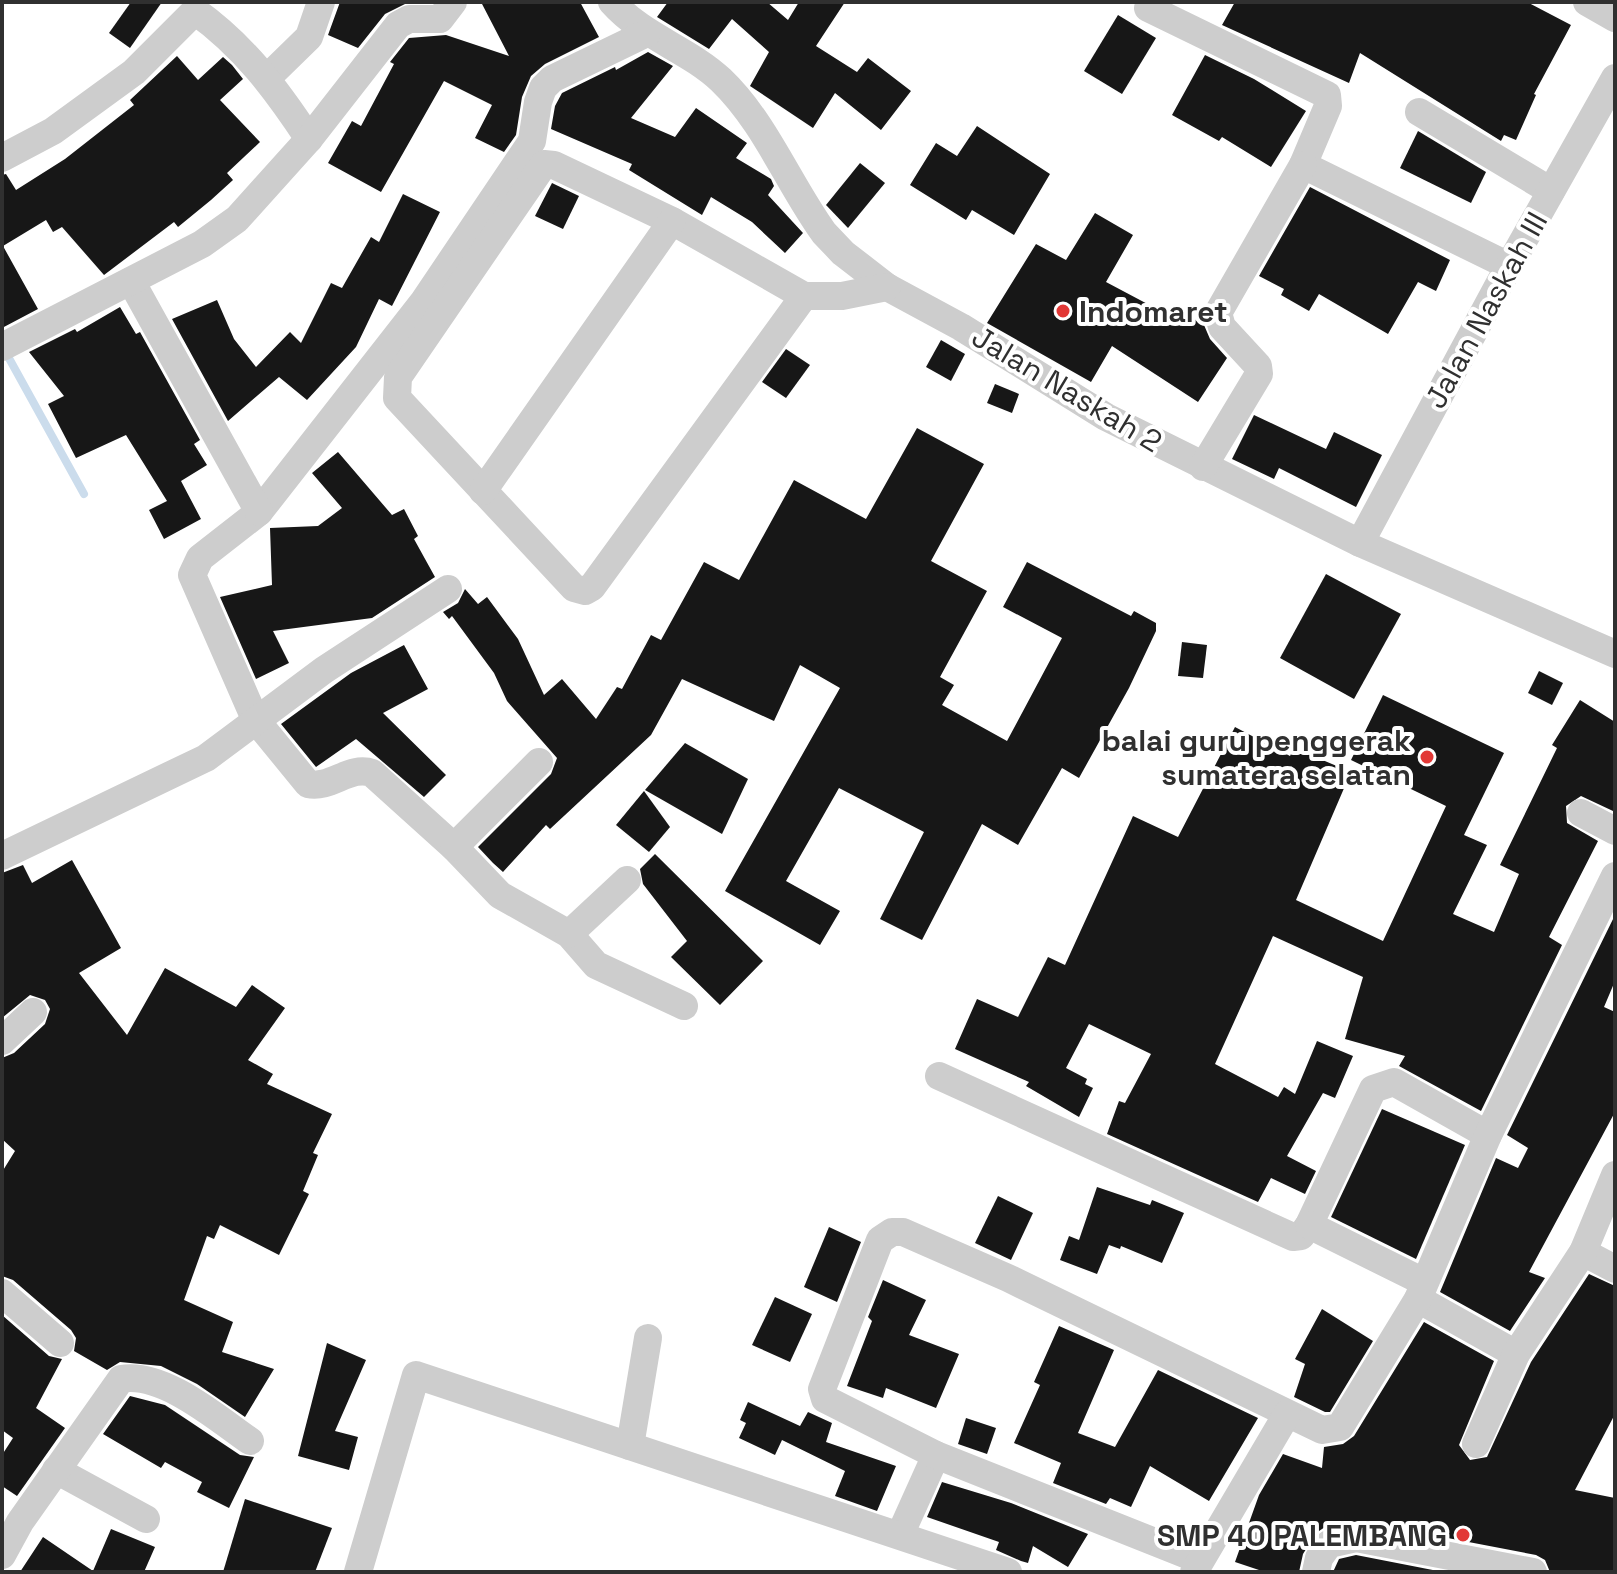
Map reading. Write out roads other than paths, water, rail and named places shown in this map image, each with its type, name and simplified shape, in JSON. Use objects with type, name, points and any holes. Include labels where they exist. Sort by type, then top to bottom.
[{"type":"street","points":[[267,78],[309,37],[321,2]]},
{"type":"street","points":[[8,344],[202,244],[237,219],[309,139],[398,25],[409,19],[440,19],[453,2]]},
{"type":"street","name":"Jalan Naskah 2","points":[[612,2],[647,33],[705,67],[734,93],[824,233],[843,253],[887,287],[961,327],[1106,417],[1203,467],[1360,543],[1615,654]]},
{"type":"street","points":[[1587,2],[1615,18]]},
{"type":"street","points":[[2,158],[53,131],[134,72],[190,6],[228,35],[267,78],[309,139]]},
{"type":"street","points":[[1148,8],[1327,95],[1328,106],[1303,165],[1218,313],[1222,327],[1258,366],[1259,374],[1203,467]]},
{"type":"street","points":[[647,33],[552,79],[543,88],[532,141],[424,301],[259,512],[200,558],[192,575],[255,719],[308,784],[324,784],[361,770],[372,773],[454,847],[500,895],[569,934],[596,965],[684,1006]]},
{"type":"street","name":"Jalan Naskah III","points":[[1360,543],[1509,266],[1615,78]]},
{"type":"street","points":[[1419,112],[1551,191]]},
{"type":"street","points":[[804,296],[589,590],[574,588],[402,407],[397,398],[395,383],[544,164],[554,165],[672,221],[804,296],[842,296],[887,287]]},
{"type":"street","points":[[1303,165],[1509,266]]},
{"type":"street","points":[[483,491],[672,221]]},
{"type":"street","points":[[131,281],[259,512]]},
{"type":"street","points":[[2,856],[195,764],[255,719],[448,589]]},
{"type":"street","points":[[454,847],[539,762]]},
{"type":"street","points":[[1581,813],[1615,831]]},
{"type":"street","points":[[1287,1414],[1197,1566],[936,1455],[827,1401],[822,1392],[880,1240],[892,1232],[903,1232],[1008,1278],[1322,1430],[1340,1427],[1421,1291],[1488,1135],[1615,876]]},
{"type":"street","points":[[569,934],[627,880]]},
{"type":"street","points":[[2,1041],[33,1012]]},
{"type":"street","points":[[939,1076],[1281,1235],[1297,1237],[1309,1225],[1373,1089],[1383,1083],[1394,1082],[1488,1135]]},
{"type":"street","points":[[1476,1444],[1516,1354],[1583,1252],[1615,1175]]},
{"type":"street","points":[[1309,1225],[1421,1291],[1516,1354]]},
{"type":"street","points":[[1583,1252],[1615,1269]]},
{"type":"street","points":[[2,1293],[60,1343]]},
{"type":"street","points":[[630,1446],[648,1338]]},
{"type":"street","points":[[358,1572],[416,1375],[1008,1572]]},
{"type":"street","points":[[2,1555],[11,1515],[56,1470],[116,1382],[125,1378],[184,1393],[250,1441]]},
{"type":"street","points":[[900,1535],[936,1455]]},
{"type":"street","points":[[56,1470],[146,1519]]},
{"type":"street","points":[[1316,1572],[1319,1558],[1329,1544],[1356,1538],[1533,1572]]},
{"type":"waterway","points":[[5,351],[84,494]]},
{"type":"place","name":"Indomaret","points":[[1063,311]]},
{"type":"place","name":"balai guru penggerak sumatera selatan","points":[[1427,757]]},
{"type":"place","name":"SMP 40 PALEMBANG","points":[[1463,1535]]}]
